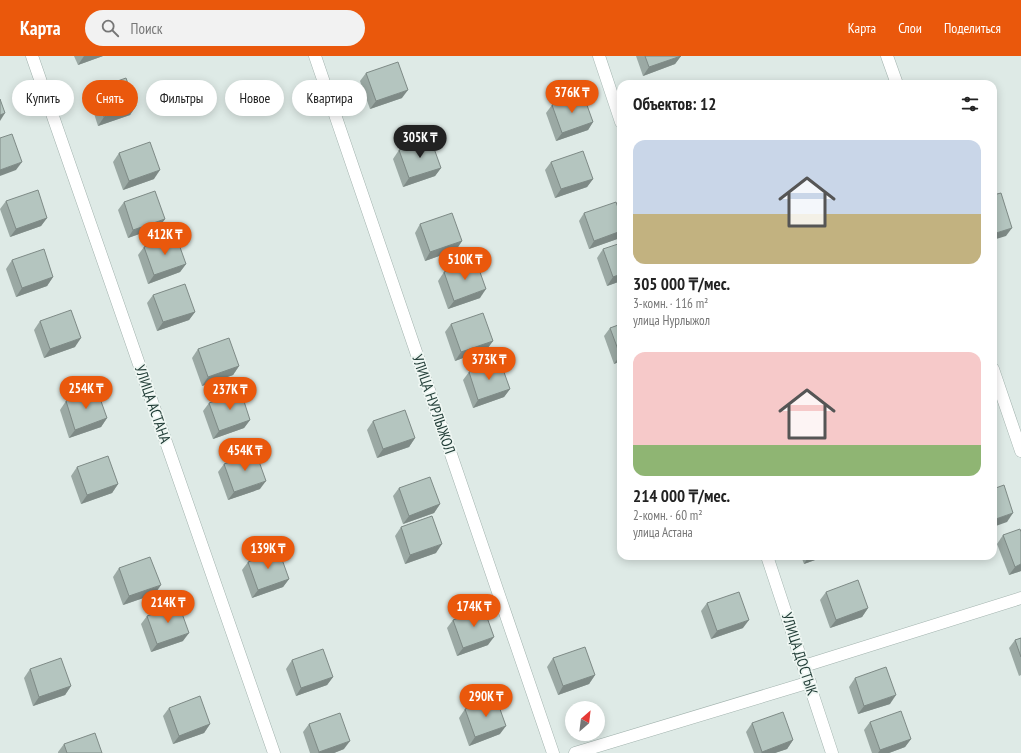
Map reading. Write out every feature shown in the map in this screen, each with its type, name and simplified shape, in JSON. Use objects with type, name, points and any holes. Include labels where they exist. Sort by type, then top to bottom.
[{"type":"street","name":"УЛИЦА АСТАНА","points":[[32,56],[274,753]]},
{"type":"street","name":"УЛИЦА НУРЛЫЖОЛ","points":[[315,56],[553,753]]},
{"type":"street","points":[[599,56],[617,110]]},
{"type":"street","points":[[887,56],[896,80]]},
{"type":"street","points":[[997,380],[1021,451]]},
{"type":"street","name":"УЛИЦА ДОСТЫК","points":[[768,560],[810,682],[832,753]]},
{"type":"street","points":[[804,666],[1021,598]]},
{"type":"street","points":[[575,753],[810,682]]},
{"type":"building","points":[[645,56],[681,56],[649,67]]},
{"type":"building","points":[[398,62],[408,90],[376,101],[366,73]]},
{"type":"building","points":[[583,94],[593,122],[562,133],[552,105]]},
{"type":"building","points":[[0,99],[5,113],[0,115]]},
{"type":"building","points":[[12,134],[22,162],[0,170],[0,138]]},
{"type":"building","points":[[431,140],[441,168],[409,178],[399,150]]},
{"type":"building","points":[[150,142],[160,170],[129,181],[119,153]]},
{"type":"building","points":[[583,151],[593,179],[561,189],[551,162]]},
{"type":"building","points":[[38,190],[47,218],[16,229],[6,201]]},
{"type":"building","points":[[155,191],[165,219],[133,230],[124,202]]},
{"type":"building","points":[[1001,193],[1012,228],[997,233],[997,194]]},
{"type":"building","points":[[616,202],[617,232],[594,241],[584,213]]},
{"type":"building","points":[[452,213],[462,241],[430,252],[420,224]]},
{"type":"building","points":[[176,236],[186,264],[154,275],[144,247]]},
{"type":"building","points":[[617,244],[617,276],[613,277],[603,249]]},
{"type":"building","points":[[44,249],[53,277],[22,288],[12,260]]},
{"type":"building","points":[[476,261],[486,289],[454,301],[444,272]]},
{"type":"building","points":[[185,284],[195,312],[163,322],[153,295]]},
{"type":"building","points":[[71,310],[81,338],[50,349],[40,321]]},
{"type":"building","points":[[483,313],[493,341],[461,352],[451,324]]},
{"type":"building","points":[[617,325],[617,347],[610,328]]},
{"type":"building","points":[[229,338],[239,366],[208,377],[198,349]]},
{"type":"building","points":[[500,361],[510,389],[478,400],[469,372]]},
{"type":"building","points":[[97,390],[107,418],[75,430],[66,401]]},
{"type":"building","points":[[241,392],[250,420],[219,431],[209,403]]},
{"type":"building","points":[[405,410],[415,438],[383,449],[373,421]]},
{"type":"building","points":[[256,453],[266,481],[234,492],[224,464]]},
{"type":"building","points":[[108,456],[118,484],[87,495],[77,467]]},
{"type":"building","points":[[430,477],[440,504],[409,516],[399,488]]},
{"type":"building","points":[[1004,485],[1013,513],[997,519],[997,488]]},
{"type":"building","points":[[432,516],[442,544],[410,555],[401,527]]},
{"type":"building","points":[[1020,529],[1021,564],[1015,567],[1003,535]]},
{"type":"building","points":[[279,551],[289,579],[258,590],[248,562]]},
{"type":"building","points":[[150,557],[161,585],[129,596],[119,568]]},
{"type":"building","points":[[858,580],[868,608],[836,620],[826,592]]},
{"type":"building","points":[[739,592],[749,620],[717,631],[707,603]]},
{"type":"building","points":[[179,605],[189,633],[157,644],[147,616]]},
{"type":"building","points":[[484,609],[494,637],[463,648],[453,620]]},
{"type":"building","points":[[1021,638],[1021,657],[1015,640]]},
{"type":"building","points":[[585,647],[595,675],[563,686],[553,658]]},
{"type":"building","points":[[323,649],[333,677],[301,688],[292,660]]},
{"type":"building","points":[[61,658],[71,686],[39,697],[30,669]]},
{"type":"building","points":[[886,667],[896,695],[864,706],[855,678]]},
{"type":"building","points":[[200,696],[210,724],[179,736],[169,708]]},
{"type":"building","points":[[496,698],[506,726],[475,737],[465,709]]},
{"type":"building","points":[[901,711],[911,739],[880,750],[870,722]]},
{"type":"building","points":[[783,712],[793,740],[762,752],[752,723]]},
{"type":"building","points":[[340,713],[350,741],[319,752],[309,724]]},
{"type":"building","points":[[95,733],[102,753],[67,753],[64,744]]}]
